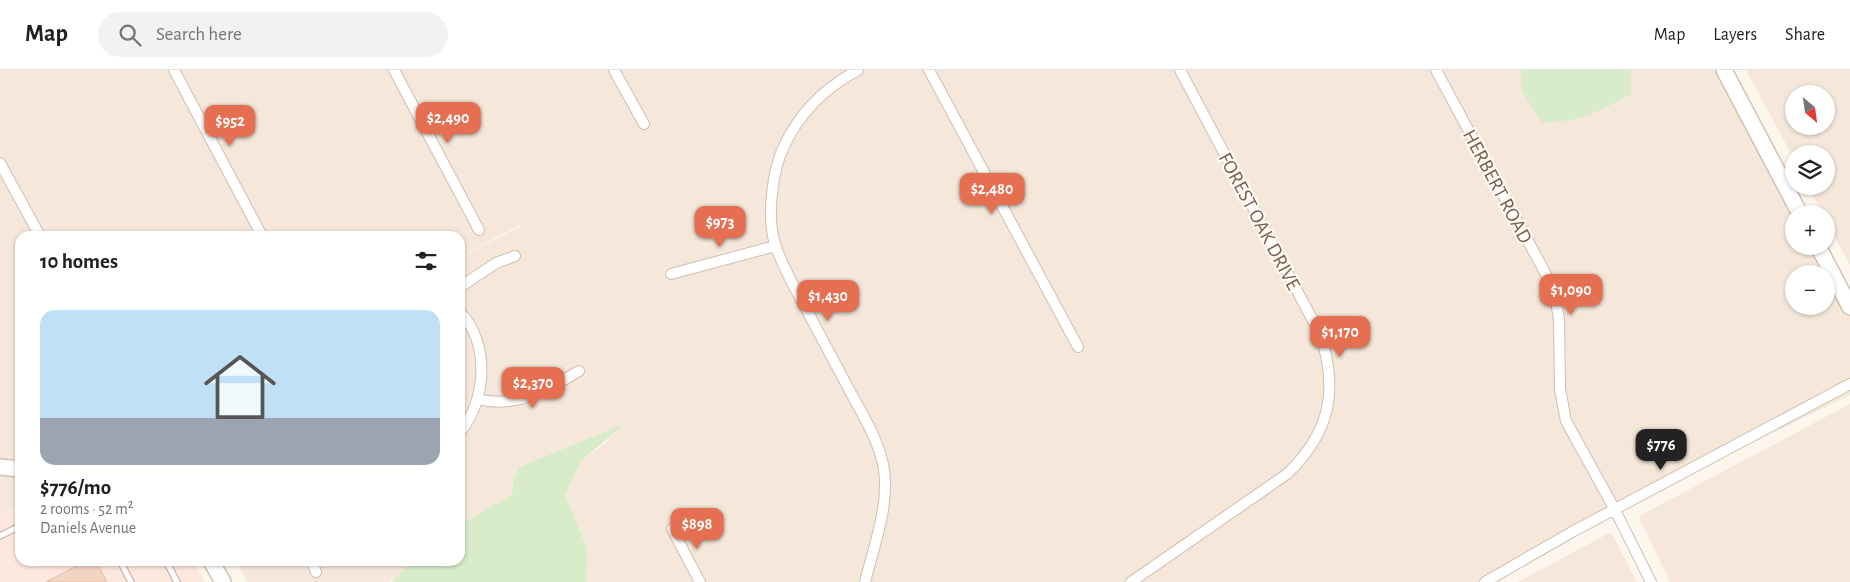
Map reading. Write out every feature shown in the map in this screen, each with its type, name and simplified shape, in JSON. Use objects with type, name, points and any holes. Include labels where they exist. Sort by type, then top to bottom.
[{"type":"main road","points":[[1724,70],[1795,205]]},
{"type":"main road","points":[[1823,255],[1850,307]]},
{"type":"main road","points":[[0,467],[15,468]]},
{"type":"main road","points":[[214,566],[223,582]]},
{"type":"street","points":[[174,70],[259,231]]},
{"type":"street","points":[[394,70],[479,230]]},
{"type":"street","points":[[614,70],[644,124]]},
{"type":"street","points":[[858,70],[835,84],[809,107],[791,131],[774,179],[771,203],[775,246],[878,446],[884,477],[884,500],[865,582]]},
{"type":"street","points":[[929,70],[1078,347]]},
{"type":"street","name":"FOREST OAK DRIVE","points":[[1131,582],[1287,474],[1302,459],[1315,440],[1325,416],[1329,398],[1329,364],[1320,334],[1180,70]]},
{"type":"street","name":"HERBERT ROAD","points":[[1436,70],[1549,280],[1556,300],[1559,321],[1560,389],[1563,411],[1571,430],[1615,510],[1651,582]]},
{"type":"street","points":[[1,166],[37,231]]},
{"type":"street","points":[[671,274],[775,246]]},
{"type":"street","points":[[465,284],[496,264],[514,256]]},
{"type":"street","points":[[465,320],[472,330],[479,349],[481,372],[478,399],[465,425]]},
{"type":"street","points":[[478,399],[498,403],[530,397],[579,371]]},
{"type":"street","points":[[1485,582],[1850,384]]},
{"type":"street","points":[[672,529],[700,582]]},
{"type":"street","points":[[314,566],[316,572]]},
{"type":"lane","points":[[0,536],[15,528]]},
{"type":"lane","points":[[123,566],[131,582]]},
{"type":"lane","points":[[169,566],[177,582]]},
{"type":"shaded area","points":[[0,70],[1724,70],[1790,205],[1785,205],[1785,255],[1823,255],[1828,265],[1785,265],[1785,315],[1835,315],[1835,278],[1850,307],[1850,395],[1615,510],[1485,582],[586,582],[588,548],[565,495],[581,461],[603,445],[625,423],[513,480],[512,495],[465,521],[465,255],[518,227],[523,236],[519,225],[465,254],[465,231],[15,231],[15,507],[0,515]]},
{"type":"shaded area","points":[[1746,70],[1850,70],[1850,265],[1835,237],[1835,205],[1818,205],[1813,195],[1835,195],[1835,145],[1786,145]]},
{"type":"shaded area","points":[[1850,404],[1850,582],[1670,582],[1640,520],[1641,515]]},
{"type":"shaded area","points":[[15,507],[15,566],[197,566],[205,582],[0,582],[0,515]]},
{"type":"shaded area","points":[[1609,533],[1612,534],[1637,582],[1518,582]]},
{"type":"shaded area","points":[[239,566],[408,566],[397,578],[388,582],[248,582]]},
{"type":"green space","points":[[1521,70],[1630,70],[1631,94],[1588,115],[1542,123],[1522,91]]},
{"type":"green space","points":[[626,423],[581,461],[565,495],[588,549],[586,582],[392,582],[407,566],[465,566],[465,521],[512,495],[513,480],[520,467]]},
{"type":"building","points":[[76,566],[99,566],[107,582],[46,582]]}]
